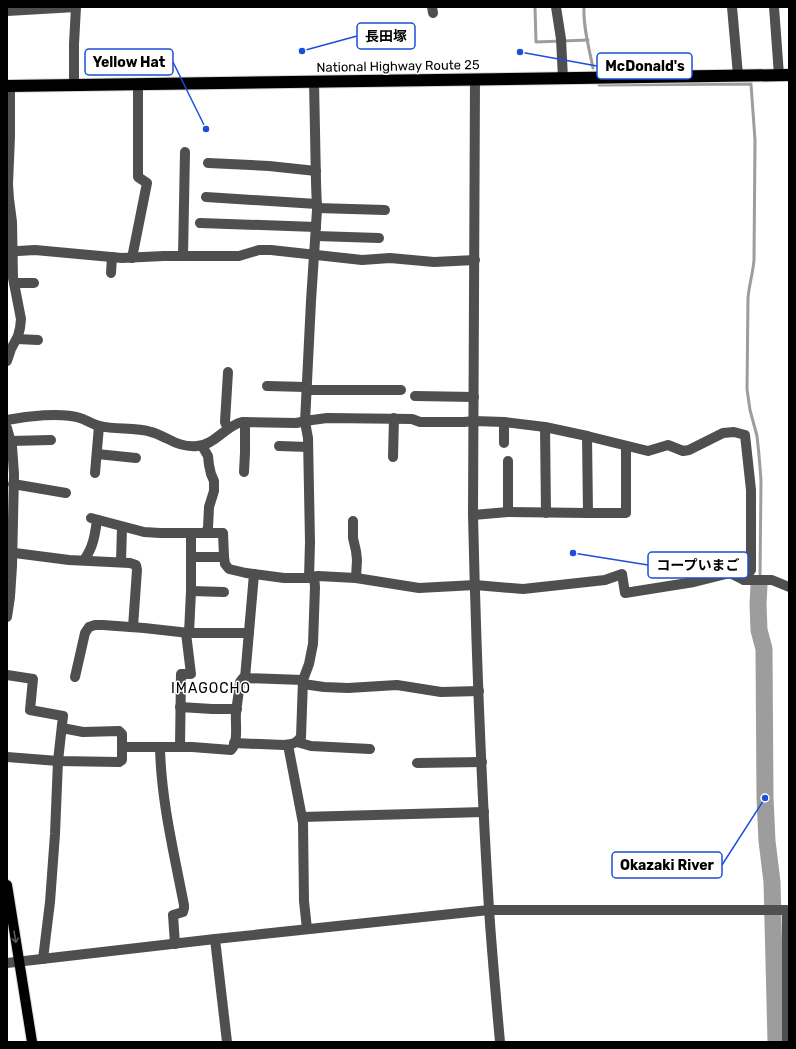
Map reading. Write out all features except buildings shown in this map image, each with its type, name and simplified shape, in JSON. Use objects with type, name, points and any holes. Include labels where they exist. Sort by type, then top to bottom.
[{"type":"highway","name":"National Highway Route 25","points":[[9,86],[784,75]]},
{"type":"main road","points":[[7,885],[32,1042]]},
{"type":"street","points":[[7,11],[76,7],[74,85]]},
{"type":"street","points":[[556,7],[561,42],[563,78]]},
{"type":"street","points":[[732,7],[738,75]]},
{"type":"street","points":[[774,7],[784,75]]},
{"type":"street","points":[[475,80],[473,515],[484,812],[500,1042]]},
{"type":"street","points":[[292,743],[301,737],[303,682],[309,664],[313,644],[315,587],[312,577],[308,447],[305,422],[317,206],[314,81]]},
{"type":"street","points":[[132,258],[147,183],[138,177],[138,85]]},
{"type":"street","points":[[7,361],[11,349],[17,339],[21,319],[10,253],[12,222],[8,206],[10,136],[9,86]]},
{"type":"street","points":[[183,256],[185,152]]},
{"type":"street","points":[[208,163],[269,166],[316,171]]},
{"type":"street","points":[[206,197],[385,210]]},
{"type":"street","points":[[200,223],[379,238]]},
{"type":"street","points":[[10,253],[35,250],[132,258],[147,256],[239,256],[259,250],[271,250],[362,260],[390,258],[434,262],[474,260]]},
{"type":"street","points":[[111,273],[112,257]]},
{"type":"street","points":[[14,284],[34,283]]},
{"type":"street","points":[[17,339],[38,340]]},
{"type":"street","points":[[228,372],[225,422],[228,429]]},
{"type":"street","points":[[272,383],[306,388],[401,390]]},
{"type":"street","points":[[416,396],[474,397]]},
{"type":"street","points":[[7,420],[47,415],[68,416],[80,418],[99,426],[144,430],[178,444],[195,446],[202,446],[212,441],[235,424],[245,422],[296,423],[327,418],[394,418],[412,419],[420,422],[504,422],[545,427],[648,451],[668,445],[683,451],[689,450],[722,433],[734,432],[745,435],[752,490],[751,570],[746,580]]},
{"type":"street","points":[[393,457],[394,418]]},
{"type":"street","points":[[244,472],[245,422]]},
{"type":"street","points":[[504,422],[504,442]]},
{"type":"street","points":[[95,473],[99,426]]},
{"type":"street","points":[[545,427],[546,513]]},
{"type":"street","points":[[7,428],[11,441],[10,596],[7,617]]},
{"type":"street","points":[[587,436],[588,513]]},
{"type":"street","points":[[11,441],[51,440]]},
{"type":"street","points":[[202,446],[208,456],[214,481],[214,491],[209,507],[208,528],[205,533]]},
{"type":"street","points":[[279,446],[308,447]]},
{"type":"street","points":[[473,515],[508,512],[626,513],[626,446]]},
{"type":"street","points":[[97,454],[136,458]]},
{"type":"street","points":[[508,461],[508,512]]},
{"type":"street","points":[[11,478],[66,493]]},
{"type":"street","points":[[84,560],[93,545],[94,519],[144,532],[223,533],[225,564],[229,569],[284,578],[356,578],[419,588],[475,585],[523,589],[605,580],[622,574],[625,593],[694,582],[730,573],[746,580],[772,580],[789,587]]},
{"type":"street","points":[[355,526],[354,538],[357,556],[356,578]]},
{"type":"street","points":[[122,527],[122,562]]},
{"type":"street","points":[[180,747],[181,674],[191,674],[187,633],[191,591],[191,533]]},
{"type":"street","points":[[10,552],[69,560],[122,562],[136,565],[137,570],[133,627]]},
{"type":"street","points":[[192,557],[224,558]]},
{"type":"street","points":[[245,678],[254,574]]},
{"type":"street","points":[[191,591],[224,592]]},
{"type":"street","points":[[75,677],[85,633],[90,627],[95,625],[133,627],[187,633],[249,633]]},
{"type":"street","points":[[7,675],[33,679],[30,710],[63,716],[58,762],[50,902],[43,959]]},
{"type":"street","points":[[122,747],[192,747],[231,750],[234,746],[236,736],[237,709],[240,682],[242,678],[303,682],[324,687],[348,688],[397,685],[441,692],[479,691]]},
{"type":"street","points":[[180,706],[212,709],[237,709]]},
{"type":"street","points":[[7,757],[58,762],[119,762],[122,760],[122,734],[119,731],[83,732],[62,728]]},
{"type":"street","points":[[234,743],[292,743],[310,746],[370,749]]},
{"type":"street","points":[[292,743],[303,823],[304,901],[307,929]]},
{"type":"street","points":[[160,747],[165,802],[184,908],[183,912],[173,915],[175,944]]},
{"type":"street","points":[[416,763],[482,762]]},
{"type":"street","points":[[302,817],[484,812]]},
{"type":"street","points":[[7,963],[490,910],[786,910],[787,1042]]},
{"type":"street","points":[[215,939],[227,1042]]},
{"type":"waterway","points":[[535,7],[536,42],[588,40]]},
{"type":"waterway","points":[[584,7],[585,30],[593,68]]},
{"type":"waterway","points":[[599,85],[751,84],[755,140],[754,260],[748,298],[747,389],[750,410],[757,436],[761,480],[760,577]]},
{"type":"waterway","points":[[759,585],[759,630],[764,649],[765,798],[767,841],[772,882],[776,1042]]},
{"type":"place","name":"長田塚","points":[[302,51]]},
{"type":"place","name":"McDonald's","points":[[520,52]]},
{"type":"place","name":"Yellow Hat","points":[[206,129]]},
{"type":"place","name":"コープいまご","points":[[573,553]]},
{"type":"place","name":"Okazaki River","points":[[765,798]]},
{"type":"district","name":"IMAGOCHO","points":[[211,688]]}]
